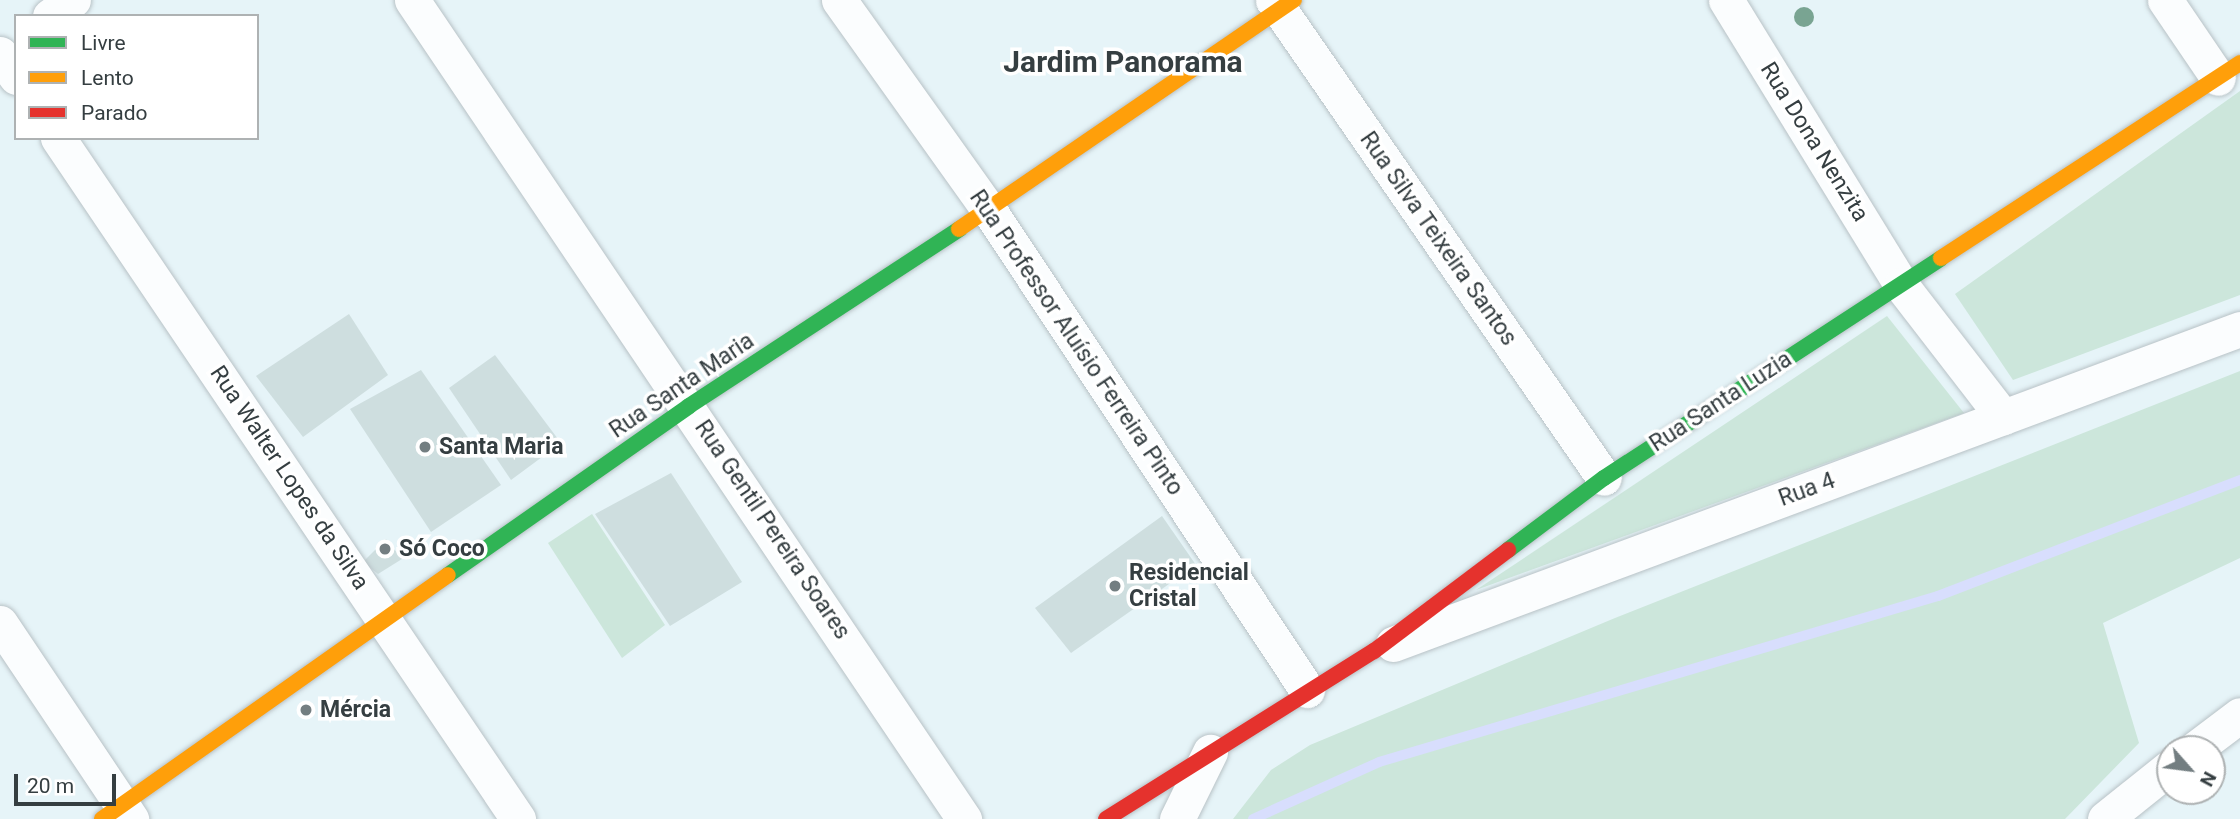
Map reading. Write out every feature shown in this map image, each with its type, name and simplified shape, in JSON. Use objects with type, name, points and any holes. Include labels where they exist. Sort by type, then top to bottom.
[{"type":"street","points":[[53,14],[73,0]]},
{"type":"street","name":"Rua Gentil Pereira Soares","points":[[412,0],[690,406],[964,819]]},
{"type":"street","name":"Rua Professor Aluísio Ferreira Pinto","points":[[839,0],[989,210],[1307,690]]},
{"type":"street","name":"Rua Dona Nenzita","points":[[1726,0],[1901,285],[2003,417]]},
{"type":"street","points":[[2165,0],[2229,70]]},
{"type":"street","name":"Rua Santa Maria","points":[[118,815],[385,620],[690,406],[989,210],[1282,3]]},
{"type":"street","name":"Rua Silva Teixeira Santos","points":[[1282,3],[1604,478]]},
{"type":"street","points":[[14,41],[0,52],[14,74]]},
{"type":"street","name":"Rua Santa Luzia","points":[[1106,819],[1307,690],[1374,651],[1604,478],[2229,70]]},
{"type":"street","name":"Rua Walter Lopes da Silva","points":[[59,140],[518,819]]},
{"type":"street","name":"Rua 4","points":[[1374,651],[2240,328]]},
{"type":"street","points":[[0,623],[118,815]]},
{"type":"street","points":[[2214,735],[2240,715]]},
{"type":"street","points":[[1177,819],[1210,752]]},
{"type":"street","points":[[2105,819],[2156,779]]},
{"type":"green space","points":[[2240,91],[2240,295],[2013,380],[1955,294]]},
{"type":"green space","points":[[1887,316],[1964,413],[1476,590]]},
{"type":"green space","points":[[2240,371],[2240,558],[2103,623],[2139,743],[2065,819],[1233,819],[1271,770],[1310,745],[1615,618]]},
{"type":"green space","points":[[592,514],[665,625],[622,658],[548,543]]},
{"type":"building","points":[[349,314],[388,375],[303,437],[256,376]]},
{"type":"building","points":[[495,355],[561,443],[511,480],[449,388]]},
{"type":"building","name":"Santa Maria","points":[[421,370],[501,485],[431,532],[350,409]]},
{"type":"building","points":[[671,473],[742,582],[670,626],[595,514]]},
{"type":"building","name":"Residencial Cristal","points":[[1162,516],[1196,565],[1071,653],[1035,608]]},
{"type":"building","name":"Só Coco","points":[[386,539],[402,559],[378,574],[363,562]]},
{"type":"waterway","points":[[1253,819],[1379,762],[1938,596],[2240,480]]},
{"type":"traffic: fast","points":[[448,575],[689,406],[959,229]]},
{"type":"traffic: fast","points":[[1508,550],[1604,478],[1941,258]]},
{"type":"traffic: slow","points":[[959,229],[1294,0]]},
{"type":"traffic: slow","points":[[1941,258],[2240,63]]},
{"type":"traffic: slow","points":[[102,819],[448,575]]},
{"type":"traffic: jam","points":[[1106,819],[1374,651],[1508,550]]},
{"type":"place","name":"Santa Maria","points":[[425,447]]},
{"type":"place","name":"Só Coco","points":[[385,549]]},
{"type":"place","name":"Residencial Cristal","points":[[1115,586]]},
{"type":"place","name":"Mércia","points":[[306,710]]},
{"type":"district","name":"Jardim Panorama","points":[[1123,62]]}]
